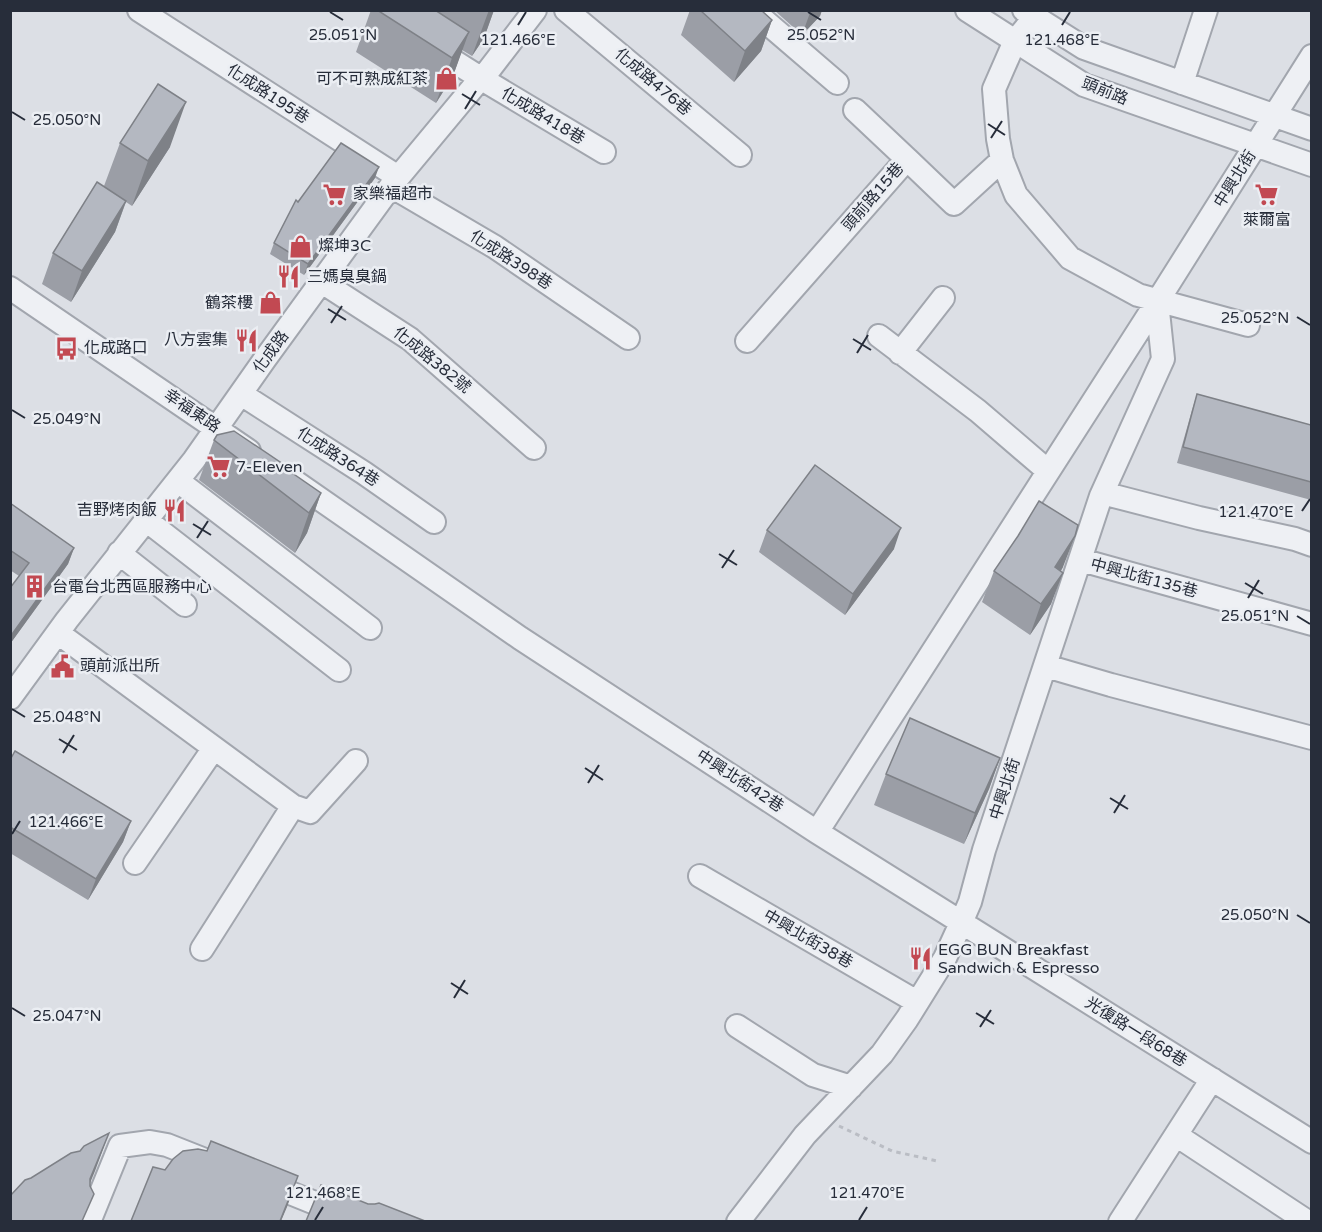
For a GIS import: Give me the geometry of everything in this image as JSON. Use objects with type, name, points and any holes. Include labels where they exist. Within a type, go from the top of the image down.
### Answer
[{"type":"street","name":"化成路195巷","points":[[139,10],[394,182]]},
{"type":"street","name":"化成路","points":[[10,698],[58,633],[178,481],[394,182],[482,79],[535,10]]},
{"type":"street","name":"化成路476巷","points":[[566,10],[740,155]]},
{"type":"street","points":[[752,10],[837,83]]},
{"type":"street","name":"頭前路","points":[[967,10],[1084,85],[1311,165]]},
{"type":"street","points":[[1182,83],[1206,10]]},
{"type":"street","points":[[1029,14],[994,89],[1002,160],[1016,195],[1070,258],[1138,295],[1248,325]]},
{"type":"street","name":"頭前路","points":[[1029,14],[1084,48],[1311,129]]},
{"type":"street","name":"化成路418巷","points":[[414,36],[604,152]]},
{"type":"street","name":"中興北街","points":[[817,832],[1157,302],[1311,56]]},
{"type":"street","points":[[855,110],[907,159]]},
{"type":"street","name":"頭前路15巷","points":[[747,341],[907,159],[954,204],[1002,160]]},
{"type":"street","name":"化成路398巷","points":[[394,182],[495,247],[628,338]]},
{"type":"street","name":"化成路382號","points":[[322,282],[410,339],[534,447]]},
{"type":"street","name":"幸福東路","points":[[10,288],[520,638]]},
{"type":"street","points":[[900,353],[943,298]]},
{"type":"street","name":"中興北街","points":[[738,1221],[804,1135],[882,1054],[945,958],[961,923],[970,902],[984,850],[1101,496],[1163,358],[1157,302]]},
{"type":"street","points":[[879,336],[978,411],[1048,471]]},
{"type":"street","name":"化成路364巷","points":[[241,394],[364,473],[434,522]]},
{"type":"street","points":[[178,481],[370,628]]},
{"type":"street","points":[[1101,496],[1110,495],[1295,539],[1311,545]]},
{"type":"street","points":[[146,520],[339,670]]},
{"type":"street","points":[[120,553],[185,605]]},
{"type":"street","name":"中興北街135巷","points":[[1081,560],[1311,624]]},
{"type":"street","points":[[58,633],[293,806],[310,812],[356,761]]},
{"type":"street","name":"中興北街42巷","points":[[520,638],[961,923]]},
{"type":"street","points":[[1046,666],[1311,738]]},
{"type":"street","points":[[135,863],[214,748]]},
{"type":"street","points":[[202,949],[293,806]]},
{"type":"street","name":"中興北街38巷","points":[[699,876],[917,1002]]},
{"type":"street","name":"光復路一段68巷","points":[[961,923],[1311,1142]]},
{"type":"street","points":[[737,1026],[813,1075],[851,1087]]},
{"type":"street","points":[[1120,1221],[1212,1079]]},
{"type":"street","points":[[1176,1134],[1308,1221]]},
{"type":"street","points":[[93,1156],[120,1146],[150,1142],[167,1145],[362,1221]]},
{"type":"street","points":[[89,1221],[120,1146]]},
{"type":"path","points":[[821,1118],[892,1151],[937,1161]]},
{"type":"building","points":[[377,10],[435,10],[469,32],[452,58]]},
{"type":"building","points":[[700,10],[761,10],[772,20],[745,51]]},
{"type":"building","points":[[158,84],[186,102],[148,161],[120,143]]},
{"type":"building","points":[[341,143],[379,167],[308,264],[274,243],[296,200],[298,202]]},
{"type":"building","points":[[97,182],[126,201],[82,271],[53,253]]},
{"type":"building","points":[[1197,394],[1311,425],[1311,482],[1183,447]]},
{"type":"building","points":[[234,431],[321,493],[309,513],[214,440],[217,435]]},
{"type":"building","points":[[815,465],[901,528],[853,594],[767,530]]},
{"type":"building","points":[[1039,501],[1078,525],[1075,536],[1055,567],[1063,573],[1041,604],[994,571]]},
{"type":"building","name":"台電台北西區服務中心","points":[[10,503],[74,548],[10,637],[10,588],[29,563],[10,550]]},
{"type":"building","points":[[910,718],[1000,758],[975,813],[886,774]]},
{"type":"building","points":[[15,751],[131,821],[96,879],[10,827],[10,760]]},
{"type":"building","points":[[109,1133],[90,1179],[90,1186],[94,1194],[82,1221],[10,1221],[10,1196],[25,1180]]},
{"type":"building","points":[[211,1141],[298,1176],[280,1221],[131,1221],[153,1167],[165,1170],[183,1151],[198,1149],[207,1151]]},
{"type":"building","points":[[321,1185],[368,1204],[379,1203],[425,1221],[306,1221]]},
{"type":"place","name":"可不可熟成紅茶","points":[[446,79]]},
{"type":"place","name":"家樂福超市","points":[[335,194]]},
{"type":"place","name":"萊爾富","points":[[1267,195]]},
{"type":"place","name":"燦坤3C","points":[[300,246]]},
{"type":"place","name":"三媽臭臭鍋","points":[[289,277]]},
{"type":"place","name":"鶴茶樓","points":[[271,303]]},
{"type":"place","name":"八方雲集","points":[[246,340]]},
{"type":"place","name":"化成路口","points":[[66,348]]},
{"type":"place","name":"7-Eleven","points":[[218,467]]},
{"type":"place","name":"吉野烤肉飯","points":[[175,510]]},
{"type":"place","name":"台電台北西區服務中心","points":[[34,587]]},
{"type":"place","name":"頭前派出所","points":[[62,666]]},
{"type":"place","name":"EGG BUN Breakfast Sandwich & Espresso","points":[[920,959]]}]
